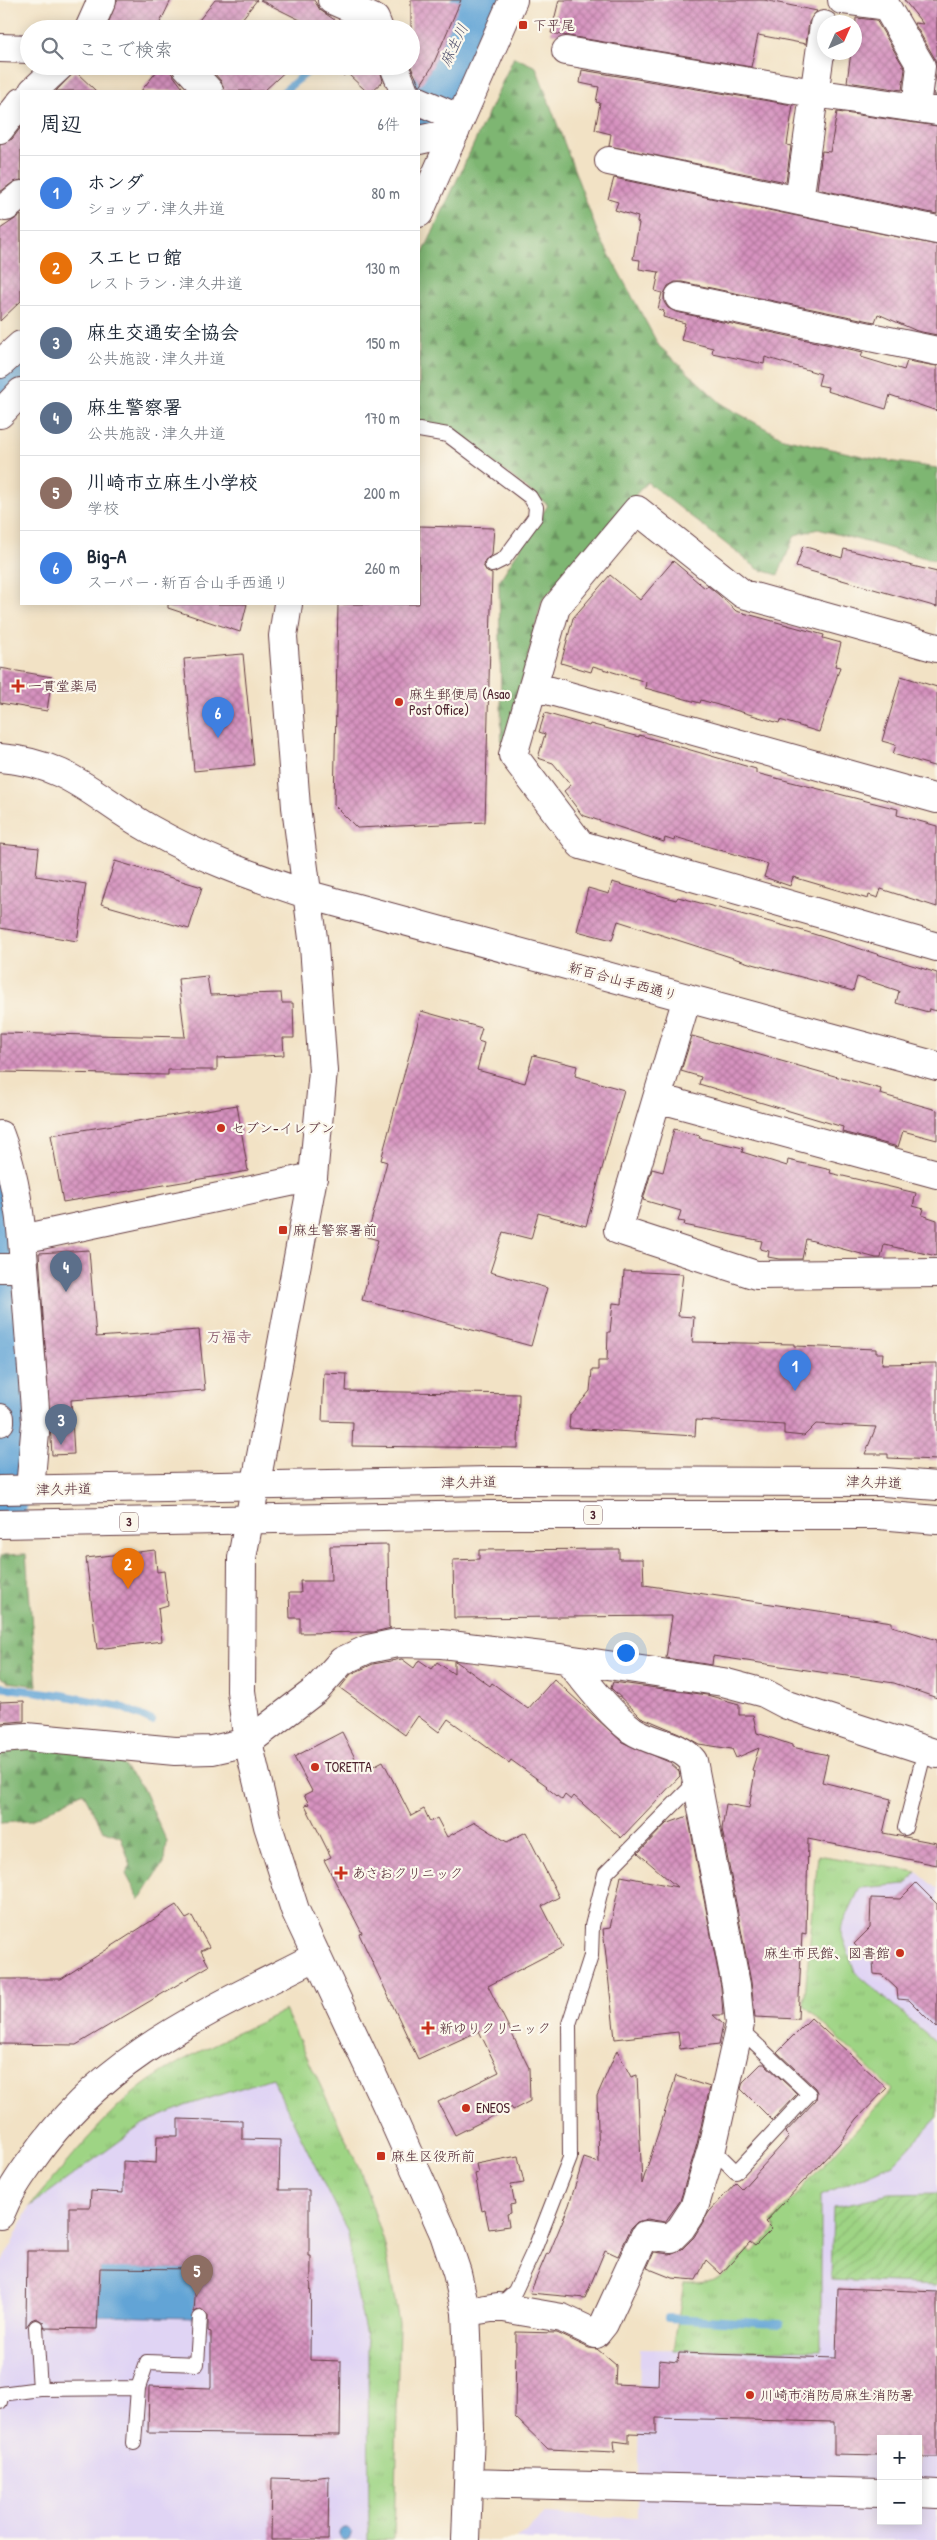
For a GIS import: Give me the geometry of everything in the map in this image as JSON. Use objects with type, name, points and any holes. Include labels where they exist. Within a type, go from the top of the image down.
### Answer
[{"type":"street","points":[[93,20],[102,0]]},
{"type":"street","points":[[332,0],[375,20]]},
{"type":"street","points":[[420,139],[443,115],[513,0]]},
{"type":"street","points":[[826,15],[828,0]]},
{"type":"street","points":[[566,51],[814,93],[927,109],[921,66],[884,3],[842,0]]},
{"type":"street","points":[[0,48],[20,49]]},
{"type":"street","points":[[799,201],[819,60]]},
{"type":"street","points":[[34,90],[50,75]]},
{"type":"street","points":[[194,75],[208,90]]},
{"type":"street","points":[[398,75],[404,90]]},
{"type":"street","points":[[0,130],[20,103]]},
{"type":"street","points":[[420,209],[443,115]]},
{"type":"street","points":[[609,161],[937,230]]},
{"type":"street","points":[[679,297],[937,351]]},
{"type":"street","points":[[0,364],[20,346]]},
{"type":"street","points":[[0,414],[20,393]]},
{"type":"street","points":[[937,648],[743,594],[637,510],[556,607],[513,755],[581,846],[937,947]]},
{"type":"street","points":[[288,605],[283,636],[296,807],[309,895],[323,1071],[312,1177],[242,1558],[241,1682],[248,1742],[268,1826],[295,1910],[315,1957],[387,2106],[444,2234],[457,2273],[466,2312],[470,2429],[466,2540]]},
{"type":"street","points":[[533,686],[937,799]]},
{"type":"street","name":"新百合山手西通り","points":[[0,758],[38,763],[103,797],[149,828],[222,865],[309,895],[937,1066]]},
{"type":"street","points":[[687,998],[618,1230],[756,1275],[937,1274]]},
{"type":"street","points":[[657,1098],[937,1174]]},
{"type":"street","points":[[0,1135],[9,1157],[19,1209],[22,1239],[13,1268],[36,1422],[16,1490]]},
{"type":"street","points":[[22,1239],[312,1177]]},
{"type":"street","name":"津久井道","points":[[16,1490],[254,1485],[794,1481],[884,1482],[937,1486]]},
{"type":"street","name":"3","points":[[5,1524],[490,1515],[879,1515],[937,1520]]},
{"type":"street","points":[[0,1739],[26,1737],[175,1751],[212,1750],[248,1742],[316,1690],[342,1661],[368,1649],[397,1643],[442,1644],[567,1659],[723,1682],[764,1693],[787,1705],[931,1752]]},
{"type":"street","points":[[466,2312],[498,2307],[562,2318],[596,2334],[604,2324],[645,2235],[670,2238],[681,2228],[694,2208],[712,2148],[739,2028],[736,1985],[693,1761],[687,1753],[633,1730],[600,1700],[567,1659]]},
{"type":"street","points":[[3,2196],[48,2135],[109,2075],[131,2058],[171,2031],[315,1957]]},
{"type":"street","points":[[469,2483],[877,2492]]},
{"type":"street","points":[[922,2494],[937,2494]]},
{"type":"lane","points":[[420,430],[448,435],[530,497],[536,507],[535,516],[526,532],[504,559],[492,565]]},
{"type":"lane","points":[[906,1828],[931,1752]]},
{"type":"lane","points":[[498,2307],[515,2291],[535,2248],[570,2158],[569,2024],[591,1956],[592,1926],[605,1874],[698,1780]]},
{"type":"lane","points":[[712,2148],[736,2172],[810,2094],[739,2028]]},
{"type":"lane","points":[[134,2443],[138,2388],[147,2362],[197,2364],[200,2318]]},
{"type":"lane","points":[[36,2328],[40,2389]]},
{"type":"lane","points":[[0,2402],[1,2394],[40,2389],[138,2388]]},
{"type":"shaded area","name":"麻生市民館、図書館","points":[[917,1872],[937,1889],[937,2043],[855,1972],[840,1930],[860,1888],[906,1884]]},
{"type":"shaded area","points":[[285,2010],[362,2174],[384,2241],[399,2323],[394,2540],[0,2540],[0,2269],[29,2207],[90,2137],[129,2096],[166,2070]]},
{"type":"shaded area","points":[[937,2118],[937,2540],[517,2540],[545,2514],[637,2518],[640,2349],[821,2350],[821,2195],[893,2164]]},
{"type":"green space","points":[[514,57],[536,67],[598,234],[659,346],[723,405],[783,438],[875,459],[937,468],[937,561],[818,529],[795,535],[778,575],[758,569],[647,482],[542,601],[502,760],[499,581],[548,505],[449,428],[420,423],[420,260]]},
{"type":"green space","points":[[26,1554],[37,1686],[9,1682],[0,1677],[0,1559],[3,1555]]},
{"type":"green space","points":[[0,1746],[111,1751],[142,1787],[167,1842],[165,1860],[140,1900],[126,1874],[131,1866],[121,1837],[103,1830],[83,1792],[30,1821],[0,1823]]},
{"type":"green space","points":[[818,1855],[917,1872],[906,1884],[860,1888],[840,1930],[855,1972],[937,2043],[937,2118],[893,2164],[821,2195],[821,2350],[673,2350],[684,2283],[714,2280],[727,2271],[749,2249],[752,2253],[776,2228],[771,2222],[892,2090],[804,2005]]},
{"type":"green space","points":[[285,2010],[360,2170],[384,2241],[399,2323],[394,2540],[369,2540],[368,2346],[353,2273],[348,2233],[272,2078],[185,2106],[143,2124],[29,2207],[102,2123],[145,2084],[183,2060]]},
{"type":"green space","points":[[937,2193],[937,2285],[831,2280],[833,2207],[890,2194]]},
{"type":"water","points":[[100,2267],[197,2269],[194,2318],[98,2316]]},
{"type":"water","points":[[347,2528],[350,2529],[350,2539],[343,2540],[340,2539],[339,2532],[340,2529]]},
{"type":"building","points":[[117,0],[171,0],[161,20],[109,20]]},
{"type":"building","points":[[215,0],[257,0],[241,20],[199,20]]},
{"type":"building","points":[[260,0],[314,0],[320,10],[335,20],[300,20]]},
{"type":"building","points":[[411,0],[461,0],[432,67],[420,86],[415,75],[420,75],[420,20],[411,20]]},
{"type":"building","points":[[559,0],[764,0],[817,11],[809,22],[806,44],[758,35],[751,67],[551,33]]},
{"type":"building","points":[[904,0],[937,0],[937,68],[935,59],[914,23],[923,24]]},
{"type":"building","points":[[862,19],[876,20],[905,69],[902,90],[847,82],[850,60],[862,60]]},
{"type":"building","points":[[937,68],[937,95],[933,95]]},
{"type":"building","points":[[582,70],[793,105],[787,145],[791,146],[786,182],[609,146],[611,134],[595,130],[600,103],[596,102],[599,87],[580,83]]},
{"type":"building","points":[[71,75],[79,75],[95,90],[57,90]]},
{"type":"building","points":[[154,75],[173,75],[184,90],[142,90]]},
{"type":"building","points":[[216,75],[281,75],[265,90],[224,90],[221,81]]},
{"type":"building","points":[[349,75],[381,75],[383,81],[373,90],[365,90]]},
{"type":"building","points":[[837,112],[937,126],[937,214],[817,189],[822,151],[830,152]]},
{"type":"building","points":[[20,128],[20,180],[12,183],[0,192],[0,144],[12,139]]},
{"type":"building","points":[[614,178],[937,245],[937,335],[917,331],[878,314],[875,322],[682,282],[675,282],[668,286],[664,294],[664,302],[668,308],[676,312],[863,352],[861,357],[904,370],[907,361],[937,366],[937,411],[890,395],[886,409],[827,391],[828,387],[818,385],[821,374],[765,357],[764,364],[712,353],[713,348],[681,340],[685,323],[663,317],[664,311],[658,309],[662,293],[655,291],[659,272],[639,269],[640,260],[633,259],[639,223],[637,222],[638,217],[615,210],[618,202],[608,199]]},
{"type":"building","points":[[20,216],[20,302],[0,321],[0,229]]},
{"type":"building","points":[[420,526],[494,528],[492,555],[485,560],[483,565],[487,572],[492,574],[485,822],[357,828],[334,805],[338,605],[420,605]]},
{"type":"building","points":[[803,546],[842,558],[844,549],[937,572],[937,607],[796,567]]},
{"type":"building","points":[[673,561],[705,588],[708,586],[736,611],[824,635],[823,638],[841,643],[835,666],[840,667],[819,732],[780,720],[779,723],[701,700],[700,703],[645,688],[646,682],[593,666],[591,672],[561,663],[573,618],[610,575],[640,600]]},
{"type":"building","points":[[168,605],[247,605],[240,632],[168,608]]},
{"type":"building","points":[[243,654],[254,765],[194,771],[184,659]]},
{"type":"building","points":[[0,668],[52,677],[47,711],[0,703]]},
{"type":"building","points":[[901,676],[937,687],[937,767],[893,754],[896,745],[882,741]]},
{"type":"building","points":[[545,713],[589,726],[590,724],[639,737],[639,735],[756,769],[756,773],[898,809],[897,815],[937,826],[937,907],[881,889],[878,898],[869,895],[868,899],[793,877],[790,886],[764,877],[768,864],[675,837],[674,841],[665,838],[664,842],[582,815],[564,791],[571,785],[553,763],[538,758],[545,734],[539,732]]},
{"type":"building","points":[[0,844],[39,848],[36,876],[86,884],[77,941],[0,928]]},
{"type":"building","points":[[115,861],[202,887],[189,929],[101,904]]},
{"type":"building","points":[[612,882],[676,900],[678,897],[807,932],[937,973],[937,1011],[929,1009],[928,1012],[896,1003],[899,991],[857,977],[853,991],[749,963],[618,921],[612,940],[577,931],[588,888],[609,894]]},
{"type":"building","points":[[207,976],[210,995],[281,993],[282,1003],[293,1003],[294,1038],[283,1038],[284,1055],[217,1058],[217,1070],[168,1070],[168,1075],[0,1072],[0,1033],[185,1037],[178,979]]},
{"type":"building","points":[[421,1011],[482,1028],[478,1041],[484,1043],[477,1070],[525,1083],[533,1055],[577,1066],[575,1076],[624,1090],[586,1226],[538,1213],[531,1239],[503,1232],[490,1272],[547,1288],[531,1346],[362,1300],[378,1240],[367,1237],[387,1162],[381,1160]]},
{"type":"building","points":[[692,1036],[881,1089],[880,1094],[937,1110],[937,1140],[903,1131],[898,1147],[842,1132],[843,1127],[699,1084],[701,1077],[681,1071]]},
{"type":"building","points":[[237,1105],[248,1171],[63,1202],[51,1135]]},
{"type":"building","points":[[674,1129],[700,1136],[699,1138],[743,1148],[742,1152],[787,1166],[788,1160],[831,1170],[830,1173],[916,1193],[913,1206],[924,1209],[922,1215],[937,1220],[937,1256],[884,1245],[881,1258],[876,1258],[806,1239],[802,1259],[779,1259],[768,1257],[769,1251],[760,1249],[762,1241],[684,1225],[685,1222],[678,1221],[681,1211],[643,1200],[652,1169],[663,1172]]},
{"type":"building","points":[[89,1250],[96,1337],[199,1330],[205,1390],[71,1400],[74,1454],[52,1455],[39,1253]]},
{"type":"building","points":[[624,1271],[683,1274],[678,1316],[694,1317],[692,1342],[794,1344],[794,1346],[876,1349],[876,1353],[883,1353],[882,1364],[937,1363],[937,1460],[888,1458],[888,1454],[865,1454],[876,1427],[816,1424],[804,1436],[784,1434],[784,1425],[696,1420],[695,1436],[569,1428],[570,1415],[590,1391],[592,1370],[598,1370],[598,1361],[607,1361],[608,1332],[610,1332],[613,1303],[622,1304]]},
{"type":"building","points":[[324,1373],[347,1374],[346,1391],[519,1394],[518,1448],[352,1446],[353,1422],[322,1421]]},
{"type":"building","points":[[388,1545],[389,1627],[391,1628],[374,1632],[300,1633],[300,1618],[290,1618],[289,1593],[301,1593],[300,1581],[331,1581],[330,1546]]},
{"type":"building","points":[[619,1549],[619,1559],[643,1559],[644,1585],[892,1622],[892,1626],[937,1640],[937,1698],[894,1683],[713,1656],[712,1665],[666,1658],[672,1616],[454,1618],[453,1560],[479,1559],[479,1550]]},
{"type":"building","points":[[155,1550],[157,1572],[164,1571],[168,1605],[158,1608],[162,1641],[97,1649],[86,1558]]},
{"type":"building","points":[[402,1659],[414,1668],[419,1660],[432,1669],[437,1662],[454,1674],[454,1661],[457,1662],[490,1686],[492,1683],[528,1709],[554,1679],[622,1742],[669,1762],[679,1771],[680,1776],[621,1838],[574,1796],[571,1800],[565,1795],[562,1800],[547,1786],[511,1760],[509,1763],[448,1719],[439,1732],[418,1716],[405,1735],[340,1688],[351,1674],[373,1664]]},
{"type":"building","points":[[613,1682],[707,1695],[739,1704],[739,1715],[753,1715],[757,1733],[792,1745],[792,1747],[828,1755],[822,1782],[891,1799],[883,1833],[937,1843],[937,1865],[808,1839],[806,1934],[802,1933],[798,2019],[755,2017],[751,1982],[722,1829],[726,1804],[749,1808],[755,1771],[752,1770],[759,1748],[736,1758],[732,1749],[699,1744],[679,1733],[641,1717],[611,1688]]},
{"type":"building","points":[[24,1701],[24,1721],[0,1723],[0,1702]]},
{"type":"building","points":[[342,1732],[362,1772],[383,1761],[411,1816],[424,1809],[430,1822],[437,1818],[447,1837],[475,1822],[507,1842],[526,1832],[559,1897],[542,1906],[563,1947],[488,1986],[529,2068],[530,2101],[513,2110],[511,2107],[455,2135],[438,2102],[499,2072],[479,2031],[418,2059],[359,1934],[362,1933],[324,1860],[331,1857],[305,1805],[309,1804],[304,1795],[312,1791],[294,1757]]},
{"type":"building","points":[[688,1816],[721,1987],[723,2015],[713,2015],[723,2024],[719,2044],[680,2049],[678,2032],[615,2039],[603,1929],[610,1928],[621,1876],[677,1887],[638,1853],[666,1824]]},
{"type":"building","name":"麻生市民館、図書館","points":[[916,1883],[937,1904],[937,2028],[909,2000],[898,1999],[897,1989],[882,1975],[874,1974],[873,1963],[854,1944],[870,1928],[871,1898],[900,1899]]},
{"type":"building","points":[[176,1905],[186,1919],[192,1916],[209,1947],[201,1951],[209,1966],[76,2045],[0,2044],[0,1979],[61,1979]]},
{"type":"building","points":[[811,2018],[887,2088],[857,2119],[839,2144],[765,2222],[772,2229],[755,2246],[750,2242],[721,2274],[706,2260],[696,2280],[672,2278],[647,2268],[654,2252],[670,2254],[682,2249],[694,2237],[709,2212],[736,2183],[742,2189],[789,2137],[785,2133],[816,2100],[817,2092],[815,2088],[777,2052]]},
{"type":"building","points":[[617,2050],[631,2077],[637,2075],[642,2184],[676,2076],[710,2087],[697,2144],[680,2201],[665,2222],[647,2219],[637,2222],[631,2228],[618,2256],[605,2250],[585,2298],[530,2293],[547,2253],[549,2254],[569,2205],[584,2158],[599,2163],[597,2096]]},
{"type":"building","points":[[761,2064],[765,2064],[797,2094],[772,2120],[741,2089],[743,2082]]},
{"type":"building","points":[[178,2119],[242,2121],[242,2139],[280,2140],[279,2190],[309,2190],[309,2256],[311,2256],[310,2360],[341,2361],[340,2435],[148,2433],[149,2386],[211,2388],[211,2332],[208,2331],[208,2315],[201,2309],[194,2312],[197,2269],[100,2268],[97,2329],[45,2328],[43,2322],[36,2318],[31,2320],[26,2327],[27,2251],[69,2251],[69,2207],[90,2207],[91,2191],[123,2193],[123,2161],[156,2163],[157,2136],[178,2136]]},
{"type":"building","points":[[518,2156],[524,2183],[511,2185],[515,2204],[510,2205],[511,2213],[507,2214],[509,2226],[489,2229],[485,2210],[482,2211],[475,2174],[478,2173],[476,2164]]},
{"type":"building","points":[[838,2288],[937,2292],[937,2457],[922,2457],[922,2435],[877,2435],[877,2455],[834,2454],[834,2422],[656,2418],[656,2434],[629,2433],[629,2443],[614,2441],[615,2452],[548,2449],[515,2417],[516,2332],[557,2333],[589,2348],[597,2349],[616,2365],[615,2384],[658,2386],[659,2360],[678,2362],[679,2353],[836,2358]]},
{"type":"building","points":[[329,2476],[328,2540],[271,2540],[272,2478],[302,2479]]},
{"type":"waterway","name":"麻生川","points":[[420,115],[430,99],[477,0]]},
{"type":"waterway","points":[[285,90],[304,75]]},
{"type":"waterway","name":"麻生川","points":[[0,387],[20,371]]},
{"type":"waterway","name":"麻生川","points":[[0,1198],[13,1450],[4,1501],[0,1510]]},
{"type":"waterway","points":[[0,1687],[62,1695],[121,1707],[152,1721]]},
{"type":"waterway","points":[[668,2318],[780,2324]]},
{"type":"place","name":"下平尾","points":[[523,25]]},
{"type":"place","name":"一貫堂薬局","points":[[18,686]]},
{"type":"place","name":"麻生郵便局 (Asao Post Office)","points":[[399,702]]},
{"type":"place","name":"Big-A","points":[[218,738]]},
{"type":"place","name":"セブン-イレブン","points":[[221,1128]]},
{"type":"place","name":"麻生警察署前","points":[[283,1230]]},
{"type":"place","name":"麻生警察署","points":[[66,1292]]},
{"type":"place","name":"ホンダ","points":[[795,1391]]},
{"type":"place","name":"麻生交通安全協会","points":[[61,1445]]},
{"type":"place","name":"スエヒロ館","points":[[128,1589]]},
{"type":"place","name":"TORETTA","points":[[315,1767]]},
{"type":"place","name":"あさおクリニック","points":[[341,1873]]},
{"type":"place","name":"麻生市民館、図書館","points":[[900,1953]]},
{"type":"place","name":"新ゆりクリニック","points":[[428,2028]]},
{"type":"place","name":"ENEOS","points":[[466,2108]]},
{"type":"place","name":"麻生区役所前","points":[[381,2156]]},
{"type":"place","name":"川崎市立麻生小学校","points":[[197,2296]]},
{"type":"place","name":"川崎市消防局麻生消防署","points":[[750,2395]]},
{"type":"district","name":"万福寺","points":[[229,1337]]}]
